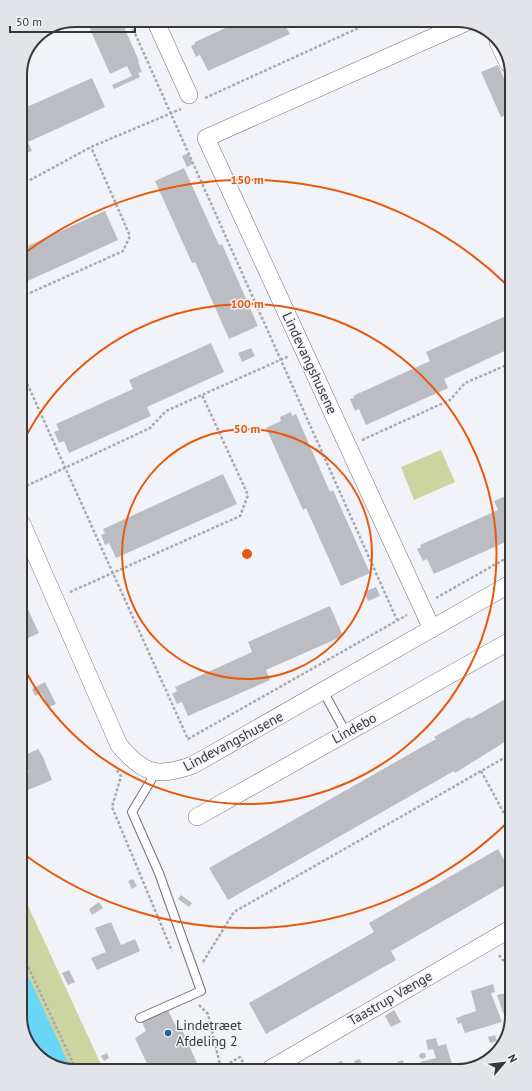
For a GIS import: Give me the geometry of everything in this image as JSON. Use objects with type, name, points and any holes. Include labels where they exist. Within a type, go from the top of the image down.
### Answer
[{"type":"street","points":[[158,27],[189,95]]},
{"type":"street","name":"Lindevangshusene","points":[[432,629],[206,138],[456,27]]},
{"type":"street","name":"Lindevangshusene","points":[[27,536],[119,745],[130,759],[142,768],[156,772],[174,772],[193,765],[505,587]]},
{"type":"street","name":"Lindebo","points":[[197,817],[505,644]]},
{"type":"street","name":"Taastrup Vænge","points":[[279,1064],[505,932]]},
{"type":"lane","points":[[322,691],[346,733]]},
{"type":"lane","points":[[140,1018],[201,991],[159,873],[132,812],[156,772]]},
{"type":"path","points":[[132,27],[397,620]]},
{"type":"path","points":[[27,294],[123,251],[130,236],[91,147]]},
{"type":"path","points":[[27,486],[150,428],[166,411],[304,350]]},
{"type":"path","points":[[348,446],[450,400],[465,383],[505,366]]},
{"type":"path","points":[[27,383],[188,739],[505,559]]},
{"type":"path","points":[[54,598],[240,516],[248,495],[202,395]]},
{"type":"path","points":[[195,974],[234,912],[505,757]]},
{"type":"path","points":[[481,771],[505,815]]},
{"type":"path","points":[[490,940],[505,964]]},
{"type":"path","points":[[27,964],[74,1064]]},
{"type":"path","points":[[228,1064],[240,1057],[244,1064]]},
{"type":"green space","points":[[441,450],[455,482],[414,500],[401,467]]},
{"type":"green space","points":[[27,904],[101,1064],[72,1064],[59,1061],[43,1052],[33,1040],[28,1026],[27,1016]]},
{"type":"water","points":[[27,974],[69,1064],[48,1056],[33,1040],[28,1026],[27,1016]]},
{"type":"building","points":[[89,27],[124,27],[139,61],[138,62],[142,72],[138,73],[140,77],[114,89],[112,85],[132,76],[127,66],[110,74]]},
{"type":"building","points":[[228,27],[286,27],[290,34],[208,71],[200,55],[196,57],[191,46],[195,44],[195,42]]},
{"type":"building","points":[[498,65],[505,80],[505,115],[501,117],[481,72]]},
{"type":"building","points":[[92,78],[105,107],[28,142],[32,151],[27,153],[27,107]]},
{"type":"building","points":[[188,153],[193,164],[187,167],[182,156]]},
{"type":"building","points":[[184,168],[219,245],[222,244],[258,326],[229,339],[195,262],[192,263],[155,181]]},
{"type":"building","points":[[105,211],[118,240],[27,281],[27,246]]},
{"type":"building","points":[[505,316],[505,351],[444,379],[448,388],[366,425],[359,409],[355,411],[350,399],[354,398],[353,396],[430,361],[426,352]]},
{"type":"building","points":[[211,343],[224,372],[147,407],[151,416],[69,453],[64,441],[59,443],[54,432],[59,430],[56,424],[133,389],[129,380]]},
{"type":"building","points":[[251,348],[255,356],[242,362],[238,353]]},
{"type":"building","points":[[291,412],[292,416],[296,414],[330,492],[333,490],[370,573],[341,586],[306,508],[303,510],[266,428],[281,421],[280,417]]},
{"type":"building","points":[[223,474],[237,504],[116,558],[109,543],[105,545],[101,535],[105,533],[103,529]]},
{"type":"building","points":[[505,496],[505,542],[434,574],[427,559],[423,561],[417,549],[421,547],[420,545],[498,510],[494,501]]},
{"type":"building","points":[[376,587],[380,596],[368,601],[364,592]]},
{"type":"building","points":[[330,606],[343,636],[266,670],[270,680],[188,716],[182,702],[177,704],[172,694],[177,691],[175,687],[252,652],[248,642]]},
{"type":"building","points":[[27,608],[39,633],[27,639]]},
{"type":"building","points":[[45,682],[56,704],[49,707],[41,693],[35,696],[32,689]]},
{"type":"building","points":[[505,699],[505,742],[455,773],[454,771],[228,900],[209,868],[436,739],[434,737],[469,717],[470,719]]},
{"type":"building","points":[[38,749],[43,757],[52,780],[27,790],[27,773],[29,772],[27,767],[27,754]]},
{"type":"building","points":[[498,849],[505,861],[505,885],[391,951],[396,960],[266,1034],[249,1003],[374,932],[369,923]]},
{"type":"building","points":[[133,879],[137,886],[132,889],[128,881]]},
{"type":"building","points":[[181,895],[192,903],[189,907],[178,899]]},
{"type":"building","points":[[99,902],[103,908],[92,915],[89,909]]},
{"type":"building","points":[[111,922],[121,945],[135,939],[140,951],[97,970],[91,958],[106,952],[95,928]]},
{"type":"building","points":[[69,970],[75,982],[68,985],[62,973]]},
{"type":"building","points":[[493,984],[495,992],[491,993],[502,1022],[465,1033],[461,1023],[458,1024],[456,1018],[476,1011],[471,991]]},
{"type":"building","points":[[505,993],[505,1012],[503,1013],[497,995]]},
{"type":"building","points":[[168,1010],[175,1025],[179,1023],[197,1064],[147,1064],[135,1038],[146,1031],[142,1022]]},
{"type":"building","points":[[394,1010],[401,1022],[391,1027],[385,1016]]},
{"type":"building","points":[[495,1035],[497,1041],[490,1043],[488,1037]]},
{"type":"building","points":[[436,1038],[438,1046],[446,1044],[452,1064],[421,1064],[420,1062],[436,1058],[433,1049],[428,1050],[426,1040]]},
{"type":"building","points":[[107,1053],[109,1058],[104,1061],[101,1056]]},
{"type":"building","points":[[421,1053],[425,1053],[426,1057],[423,1059],[420,1058],[419,1055]]},
{"type":"building","points":[[360,1059],[362,1064],[355,1064],[354,1061]]},
{"type":"building","points":[[403,1060],[404,1064],[398,1064],[397,1062]]},
{"type":"building","points":[[342,1061],[343,1064],[333,1064]]},
{"type":"place","name":"Lindetræet Afdeling 2","points":[[168,1033]]}]
